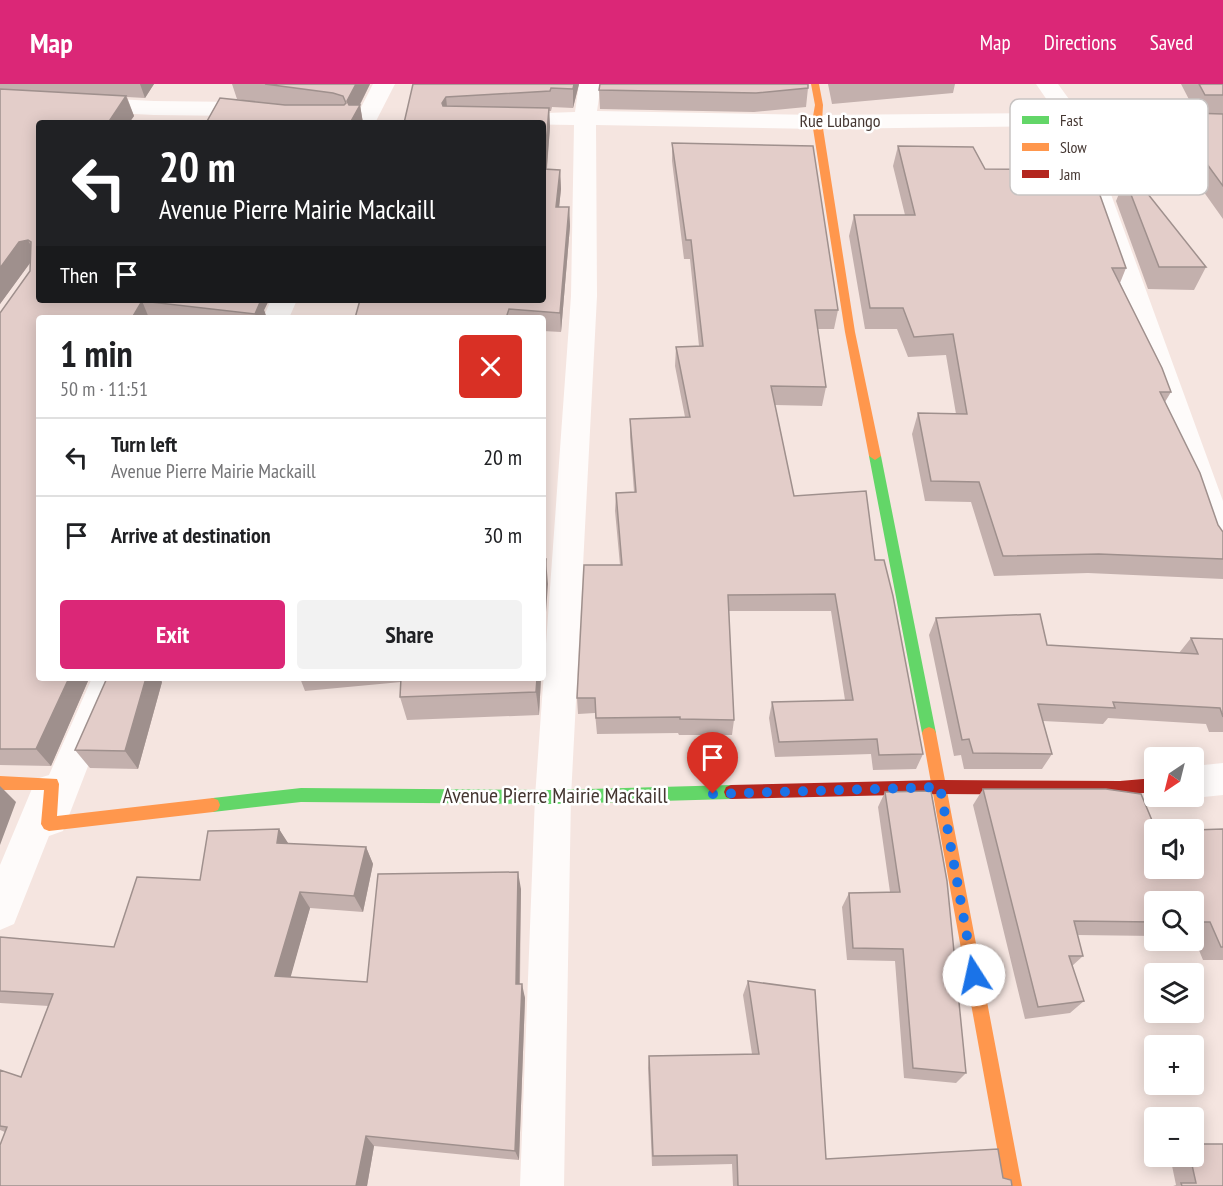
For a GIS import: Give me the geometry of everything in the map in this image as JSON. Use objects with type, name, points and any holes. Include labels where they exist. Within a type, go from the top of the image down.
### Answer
[{"type":"street","points":[[148,116],[171,84]]},
{"type":"street","points":[[366,120],[384,84]]},
{"type":"street","points":[[542,1186],[553,797],[584,296],[585,118],[590,84]]},
{"type":"street","points":[[815,84],[819,105],[818,122],[850,333],[940,787],[1013,1186]]},
{"type":"street","points":[[1047,84],[1057,99]]},
{"type":"street","points":[[0,100],[148,116],[239,109],[316,120]]},
{"type":"street","name":"Rue Lubango","points":[[534,120],[585,118],[818,122],[1010,120]]},
{"type":"street","name":"Rue Lubango","points":[[1208,124],[1223,124]]},
{"type":"street","points":[[1098,195],[1223,544]]},
{"type":"street","points":[[49,824],[85,729],[108,681]]},
{"type":"street","points":[[1204,781],[1223,779]]},
{"type":"street","points":[[0,783],[52,784]]},
{"type":"street","points":[[49,824],[52,784]]},
{"type":"street","points":[[0,911],[52,784]]},
{"type":"street","name":"Avenue Pierre Mairie Mackaill","points":[[49,824],[301,795],[553,797],[940,787],[1120,788],[1144,786]]},
{"type":"building","points":[[265,84],[356,84],[347,101],[349,105],[360,105],[352,120],[208,120],[220,98],[285,105],[344,105],[346,103],[343,96]]},
{"type":"building","points":[[413,84],[574,84],[573,89],[551,88],[550,91],[446,97],[442,103],[443,106],[549,108],[546,145],[546,120],[405,120]]},
{"type":"building","points":[[600,84],[808,84],[808,88],[756,93],[599,90]]},
{"type":"building","points":[[1199,84],[1223,84],[1223,95],[1205,95]]},
{"type":"building","points":[[0,89],[126,96],[110,120],[36,120],[36,303],[141,303],[134,315],[36,315],[36,681],[68,681],[36,749],[0,749],[0,313],[30,271],[31,242],[28,240],[19,242],[0,268]]},
{"type":"building","points":[[1208,114],[1223,114],[1223,186],[1208,165]]},
{"type":"building","points":[[672,143],[813,146],[838,310],[815,310],[826,387],[771,386],[794,496],[866,491],[875,560],[884,560],[893,596],[923,754],[879,755],[877,739],[779,742],[772,702],[853,700],[835,594],[728,595],[734,720],[680,719],[680,717],[596,718],[595,698],[577,698],[584,565],[622,565],[616,493],[636,492],[630,419],[690,417],[676,347],[703,346],[691,240],[686,240]]},
{"type":"building","points":[[898,146],[973,147],[985,169],[1010,169],[1010,195],[1100,195],[1126,268],[1112,268],[1162,368],[1171,392],[1160,392],[1200,473],[1218,525],[1223,532],[1223,559],[1099,554],[1003,556],[979,482],[931,481],[918,413],[967,414],[953,334],[914,337],[903,308],[870,308],[854,215],[915,215]]},
{"type":"building","points":[[546,169],[560,170],[556,207],[569,207],[560,313],[509,309],[507,315],[356,315],[359,303],[546,303]]},
{"type":"building","points":[[1131,195],[1149,195],[1206,267],[1159,267]]},
{"type":"building","points":[[159,303],[260,303],[255,314]]},
{"type":"building","points":[[1040,614],[1047,645],[1198,654],[1191,638],[1223,639],[1223,717],[1220,708],[1113,702],[1115,708],[1038,704],[1052,754],[973,753],[969,739],[962,740],[936,618]]},
{"type":"building","points":[[106,681],[145,681],[125,751],[75,750]]},
{"type":"building","points":[[401,681],[537,681],[536,692],[400,697]]},
{"type":"building","points":[[983,789],[1106,789],[1141,794],[1144,807],[1146,807],[1151,819],[1144,819],[1144,879],[1204,879],[1204,830],[1223,829],[1223,947],[1210,922],[1204,922],[1204,891],[1144,891],[1144,922],[1074,921],[1083,956],[1069,956],[1084,1001],[1038,1007]]},
{"type":"building","points":[[931,791],[947,881],[966,1073],[913,1068],[903,949],[853,948],[849,893],[900,892],[885,792]]},
{"type":"building","points":[[279,829],[277,843],[366,847],[354,896],[300,892],[275,976],[367,982],[378,874],[518,872],[516,984],[522,984],[515,1151],[366,1136],[356,1186],[0,1186],[0,1145],[7,1127],[0,1126],[0,1070],[21,1077],[53,994],[0,991],[0,937],[114,947],[137,877],[200,880],[208,831]]},
{"type":"building","points":[[748,981],[815,990],[826,1159],[998,1149],[1003,1178],[1011,1180],[1012,1186],[738,1186],[737,1155],[653,1156],[649,1056],[759,1054]]},
{"type":"building","points":[[1204,1144],[1223,1144],[1223,1186],[1182,1186],[1181,1183],[1196,1183],[1192,1167],[1204,1167]]},
{"type":"traffic: fast","points":[[875,456],[929,733]]},
{"type":"traffic: fast","points":[[213,805],[301,795],[553,797],[731,792]]},
{"type":"traffic: slow","points":[[815,84],[819,105],[817,122],[850,332],[875,456]]},
{"type":"traffic: slow","points":[[929,733],[1013,1186]]},
{"type":"traffic: slow","points":[[0,783],[52,784],[49,824],[213,805]]},
{"type":"traffic: jam","points":[[731,792],[940,787],[1120,788],[1144,786]]},
{"type":"route","points":[[713,794],[940,787],[974,975]]}]
